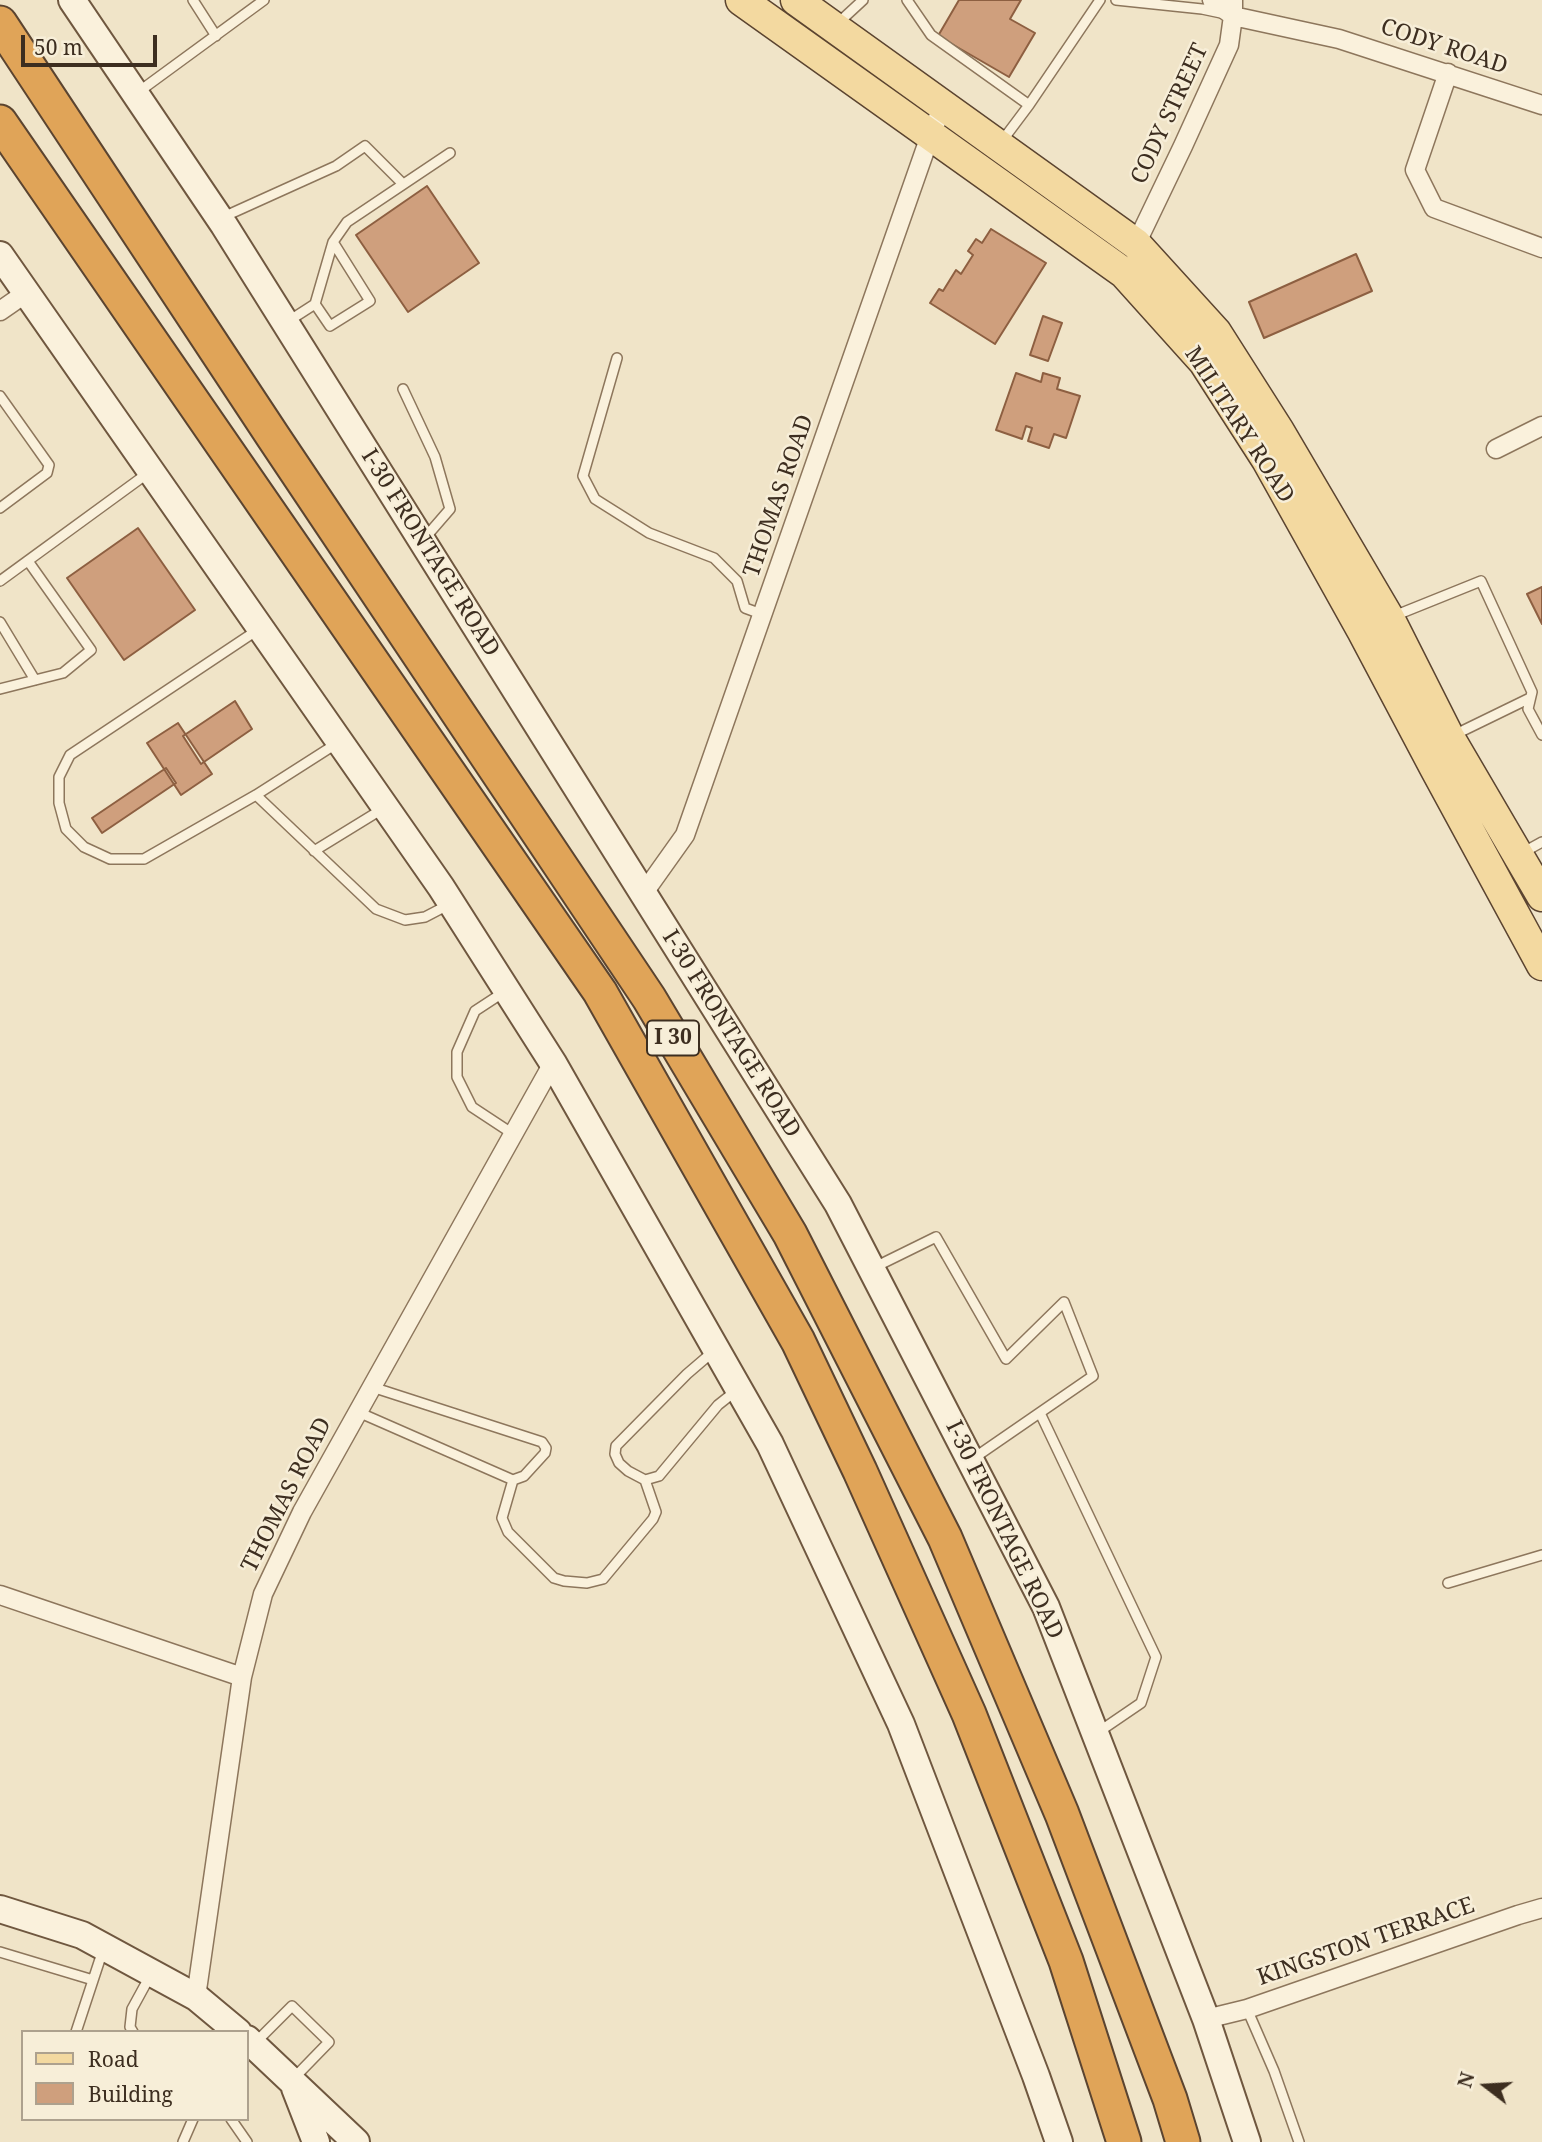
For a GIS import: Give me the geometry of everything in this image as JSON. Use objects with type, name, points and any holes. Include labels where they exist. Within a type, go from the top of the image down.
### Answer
[{"type":"highway","name":"I 30","points":[[0,23],[649,998],[790,1234],[945,1538],[1062,1814],[1170,2099],[1183,2142]]},
{"type":"highway","name":"I 30","points":[[0,122],[600,992],[798,1341],[970,1714],[1066,1961],[1124,2142]]},
{"type":"main road","name":"I-30 FRONTAGE ROAD","points":[[72,0],[220,219],[838,1205],[1046,1607],[1206,2019],[1247,2142]]},
{"type":"main road","name":"MILITARY ROAD","points":[[741,0],[1124,273],[1204,362],[1267,460],[1363,632],[1438,745],[1535,868]]},
{"type":"main road","name":"MILITARY ROAD","points":[[796,0],[1136,244],[1216,332],[1279,431],[1390,618],[1438,745],[1542,965]]},
{"type":"main road","points":[[0,255],[452,903],[553,1063],[770,1444],[901,1724],[1059,2142]]},
{"type":"main road","points":[[0,1909],[82,1935],[196,1997],[234,2030]]},
{"type":"main road","points":[[248,2043],[292,2080],[356,2142]]},
{"type":"main road","points":[[292,2080],[316,2142]]},
{"type":"street","name":"CODY ROAD","points":[[1212,0],[1542,105]]},
{"type":"street","name":"CODY STREET","points":[[1136,244],[1229,45],[1233,8]]},
{"type":"street","points":[[1448,73],[1415,170],[1434,208],[1542,248]]},
{"type":"street","name":"THOMAS ROAD","points":[[643,894],[685,835],[930,136],[944,104]]},
{"type":"street","points":[[0,311],[26,293]]},
{"type":"street","points":[[1496,449],[1542,426]]},
{"type":"street","name":"THOMAS ROAD","points":[[196,1997],[242,1677],[263,1594],[302,1512],[553,1063]]},
{"type":"street","points":[[0,1595],[242,1677]]},
{"type":"street","name":"KINGSTON TERRACE","points":[[1206,2019],[1247,2009],[1542,1908]]},
{"type":"lane","points":[[194,0],[216,36]]},
{"type":"lane","points":[[136,94],[264,0]]},
{"type":"lane","points":[[834,27],[863,0]]},
{"type":"lane","points":[[907,0],[932,35],[1029,105]]},
{"type":"lane","points":[[999,145],[1100,0]]},
{"type":"lane","points":[[1116,0],[1202,9],[1233,8]]},
{"type":"lane","points":[[220,219],[336,166],[365,146],[403,184]]},
{"type":"lane","points":[[286,323],[315,304],[333,242],[347,222],[450,152]]},
{"type":"lane","points":[[315,304],[330,326],[370,301],[333,242]]},
{"type":"lane","points":[[617,358],[583,476],[595,499],[649,533],[714,558],[737,581],[745,608],[764,615]]},
{"type":"lane","points":[[402,389],[435,457],[450,509],[423,540]]},
{"type":"lane","points":[[0,396],[49,465],[47,473],[0,508]]},
{"type":"lane","points":[[0,581],[150,471]]},
{"type":"lane","points":[[0,689],[64,673],[91,650],[28,561]]},
{"type":"lane","points":[[1390,618],[1481,581],[1532,691],[1528,709],[1542,735]]},
{"type":"lane","points":[[0,622],[35,680]]},
{"type":"lane","points":[[260,628],[70,755],[59,777],[60,803],[66,829],[84,847],[110,859],[144,859],[256,795],[340,741]]},
{"type":"lane","points":[[1438,745],[1530,698]]},
{"type":"lane","points":[[256,795],[376,909],[405,920],[425,917],[452,903]]},
{"type":"lane","points":[[314,851],[386,807]]},
{"type":"lane","points":[[506,991],[475,1011],[457,1052],[457,1077],[472,1107],[513,1134]]},
{"type":"lane","points":[[872,1269],[936,1237],[1006,1359],[1064,1302],[1093,1376],[970,1461]]},
{"type":"lane","points":[[513,1480],[502,1518],[508,1532],[554,1578],[587,1583],[603,1579],[656,1512],[645,1480],[619,1463],[615,1454],[616,1446],[716,1348]]},
{"type":"lane","points":[[358,1412],[513,1480],[524,1476],[545,1453],[546,1448],[542,1442],[372,1387]]},
{"type":"lane","points":[[645,1480],[659,1476],[718,1405],[739,1389]]},
{"type":"lane","points":[[1040,1413],[1156,1657],[1142,1703],[1096,1734]]},
{"type":"lane","points":[[1448,1583],[1542,1555]]},
{"type":"lane","points":[[77,2030],[104,1947]]},
{"type":"lane","points":[[0,1952],[93,1980]]},
{"type":"lane","points":[[132,2030],[132,2009],[152,1973]]},
{"type":"lane","points":[[248,2039],[292,2006],[329,2042],[292,2080]]},
{"type":"lane","points":[[1247,2009],[1274,2071],[1299,2142]]},
{"type":"lane","points":[[183,2142],[191,2121]]},
{"type":"lane","points":[[232,2121],[247,2142]]},
{"type":"lane","points":[[188,2130],[194,2142]]},
{"type":"building","points":[[959,0],[1021,0],[1010,19],[1035,33],[1009,77],[938,36]]},
{"type":"building","points":[[427,186],[479,263],[408,312],[356,235]]},
{"type":"building","points":[[991,229],[1046,263],[995,344],[930,303],[939,289],[943,291],[956,270],[961,274],[973,255],[968,251],[976,239],[982,243]]},
{"type":"building","points":[[1356,254],[1372,291],[1264,338],[1249,302]]},
{"type":"building","points":[[1043,316],[1062,323],[1048,361],[1030,355]]},
{"type":"building","points":[[1016,373],[1041,382],[1043,373],[1060,378],[1057,389],[1080,396],[1066,438],[1054,434],[1049,448],[1028,441],[1032,428],[1026,426],[1022,439],[996,430]]},
{"type":"building","points":[[138,528],[195,610],[124,660],[67,578]]},
{"type":"building","points":[[1542,587],[1542,624],[1527,594]]},
{"type":"building","points":[[235,701],[252,729],[201,764],[183,736]]},
{"type":"building","points":[[178,723],[212,774],[181,795],[147,743]]},
{"type":"building","points":[[166,768],[176,783],[102,833],[92,818]]}]
